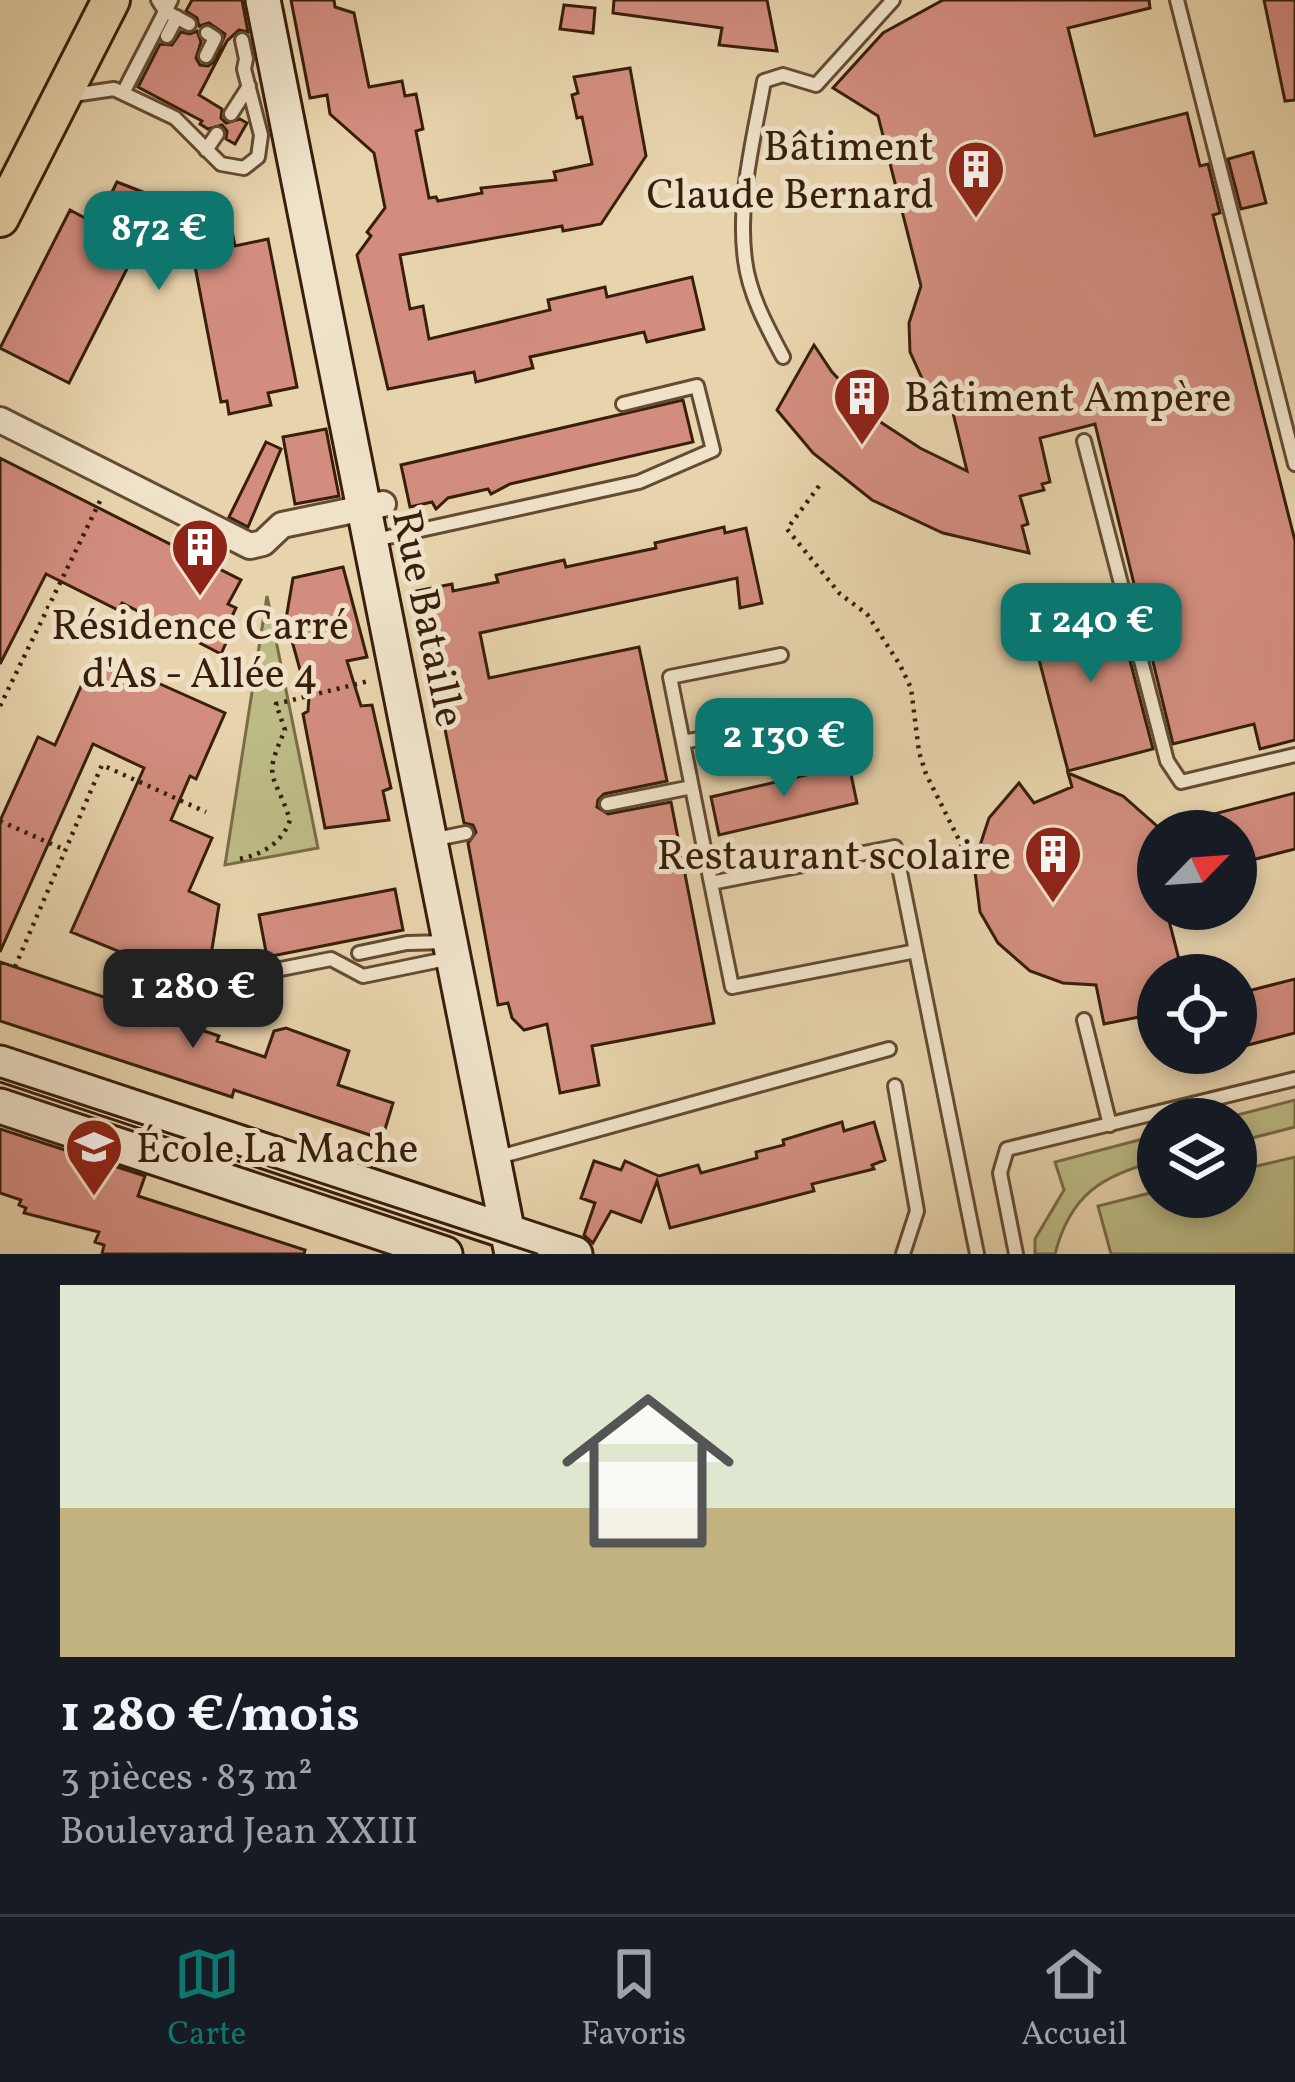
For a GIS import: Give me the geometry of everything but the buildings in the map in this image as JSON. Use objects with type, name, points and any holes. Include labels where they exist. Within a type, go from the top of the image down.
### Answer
[{"type":"main road","points":[[0,218],[111,0]]},
{"type":"street","name":"Rue Bataille","points":[[263,0],[254,50],[371,518],[397,674],[509,1243]]},
{"type":"street","points":[[0,420],[250,546],[263,543],[282,524],[371,518]]},
{"type":"street","points":[[0,1063],[509,1243],[575,1254]]},
{"type":"street","points":[[0,1106],[445,1254]]},
{"type":"lane","points":[[783,357],[761,314],[745,260],[747,178],[764,81],[782,75],[816,85],[892,0]]},
{"type":"lane","points":[[1177,0],[1295,464]]},
{"type":"lane","points":[[133,93],[172,10]]},
{"type":"lane","points":[[167,36],[172,10]]},
{"type":"lane","points":[[206,56],[215,38],[207,33]]},
{"type":"lane","points":[[60,97],[114,89],[133,93],[177,114],[221,164],[244,168],[258,158],[262,134],[244,69],[254,50]]},
{"type":"lane","points":[[231,114],[249,86]]},
{"type":"lane","points":[[206,150],[217,134]]},
{"type":"lane","points":[[371,518],[639,482],[712,451],[697,386],[623,404]]},
{"type":"lane","points":[[1084,441],[1167,761],[1181,782],[1295,755]]},
{"type":"lane","points":[[782,655],[670,677],[732,987],[916,950]]},
{"type":"lane","points":[[683,742],[793,721]]},
{"type":"lane","points":[[608,804],[692,787]]},
{"type":"lane","points":[[430,841],[466,833]]},
{"type":"lane","points":[[711,883],[895,847],[976,1254]]},
{"type":"lane","points":[[359,953],[407,943],[452,950]]},
{"type":"lane","points":[[226,980],[332,959],[363,976],[452,950]]},
{"type":"lane","points":[[1084,1020],[1110,1125]]},
{"type":"lane","points":[[492,1160],[889,1049]]},
{"type":"lane","points":[[1016,1254],[1000,1173],[1007,1149],[1295,1079]]},
{"type":"lane","points":[[895,1086],[917,1211],[903,1254]]},
{"type":"path","points":[[0,706],[111,478]]},
{"type":"path","points":[[819,487],[787,529],[840,594],[867,614],[900,665],[916,709],[926,774],[964,850]]},
{"type":"path","points":[[4,668],[17,674]]},
{"type":"path","points":[[240,860],[263,854],[290,820],[272,775],[271,755],[285,730],[276,704],[397,674]]},
{"type":"path","points":[[15,967],[102,765],[206,812]]},
{"type":"path","points":[[0,821],[65,850]]},
{"type":"shaded area","points":[[267,596],[318,848],[225,865]]},
{"type":"shaded area","points":[[1295,1100],[1295,1127],[1257,1137],[1257,1110]]},
{"type":"shaded area","points":[[1137,1141],[1137,1168],[1105,1181],[1079,1202],[1055,1254],[1035,1254],[1035,1239],[1064,1190],[1055,1162]]},
{"type":"shaded area","points":[[1295,1157],[1295,1254],[1111,1254],[1098,1206],[1137,1196],[1137,1218],[1257,1218],[1257,1166]]},
{"type":"tram line","points":[[0,1078],[537,1254]]},
{"type":"place","name":"Bâtiment Claude Bernard","points":[[976,220]]},
{"type":"place","name":"Bâtiment Ampère","points":[[862,447]]},
{"type":"place","name":"Résidence Carré d'As - Allée 4","points":[[200,598]]},
{"type":"place","name":"Restaurant scolaire","points":[[1053,905]]},
{"type":"place","name":"École La Mache","points":[[94,1198]]}]
